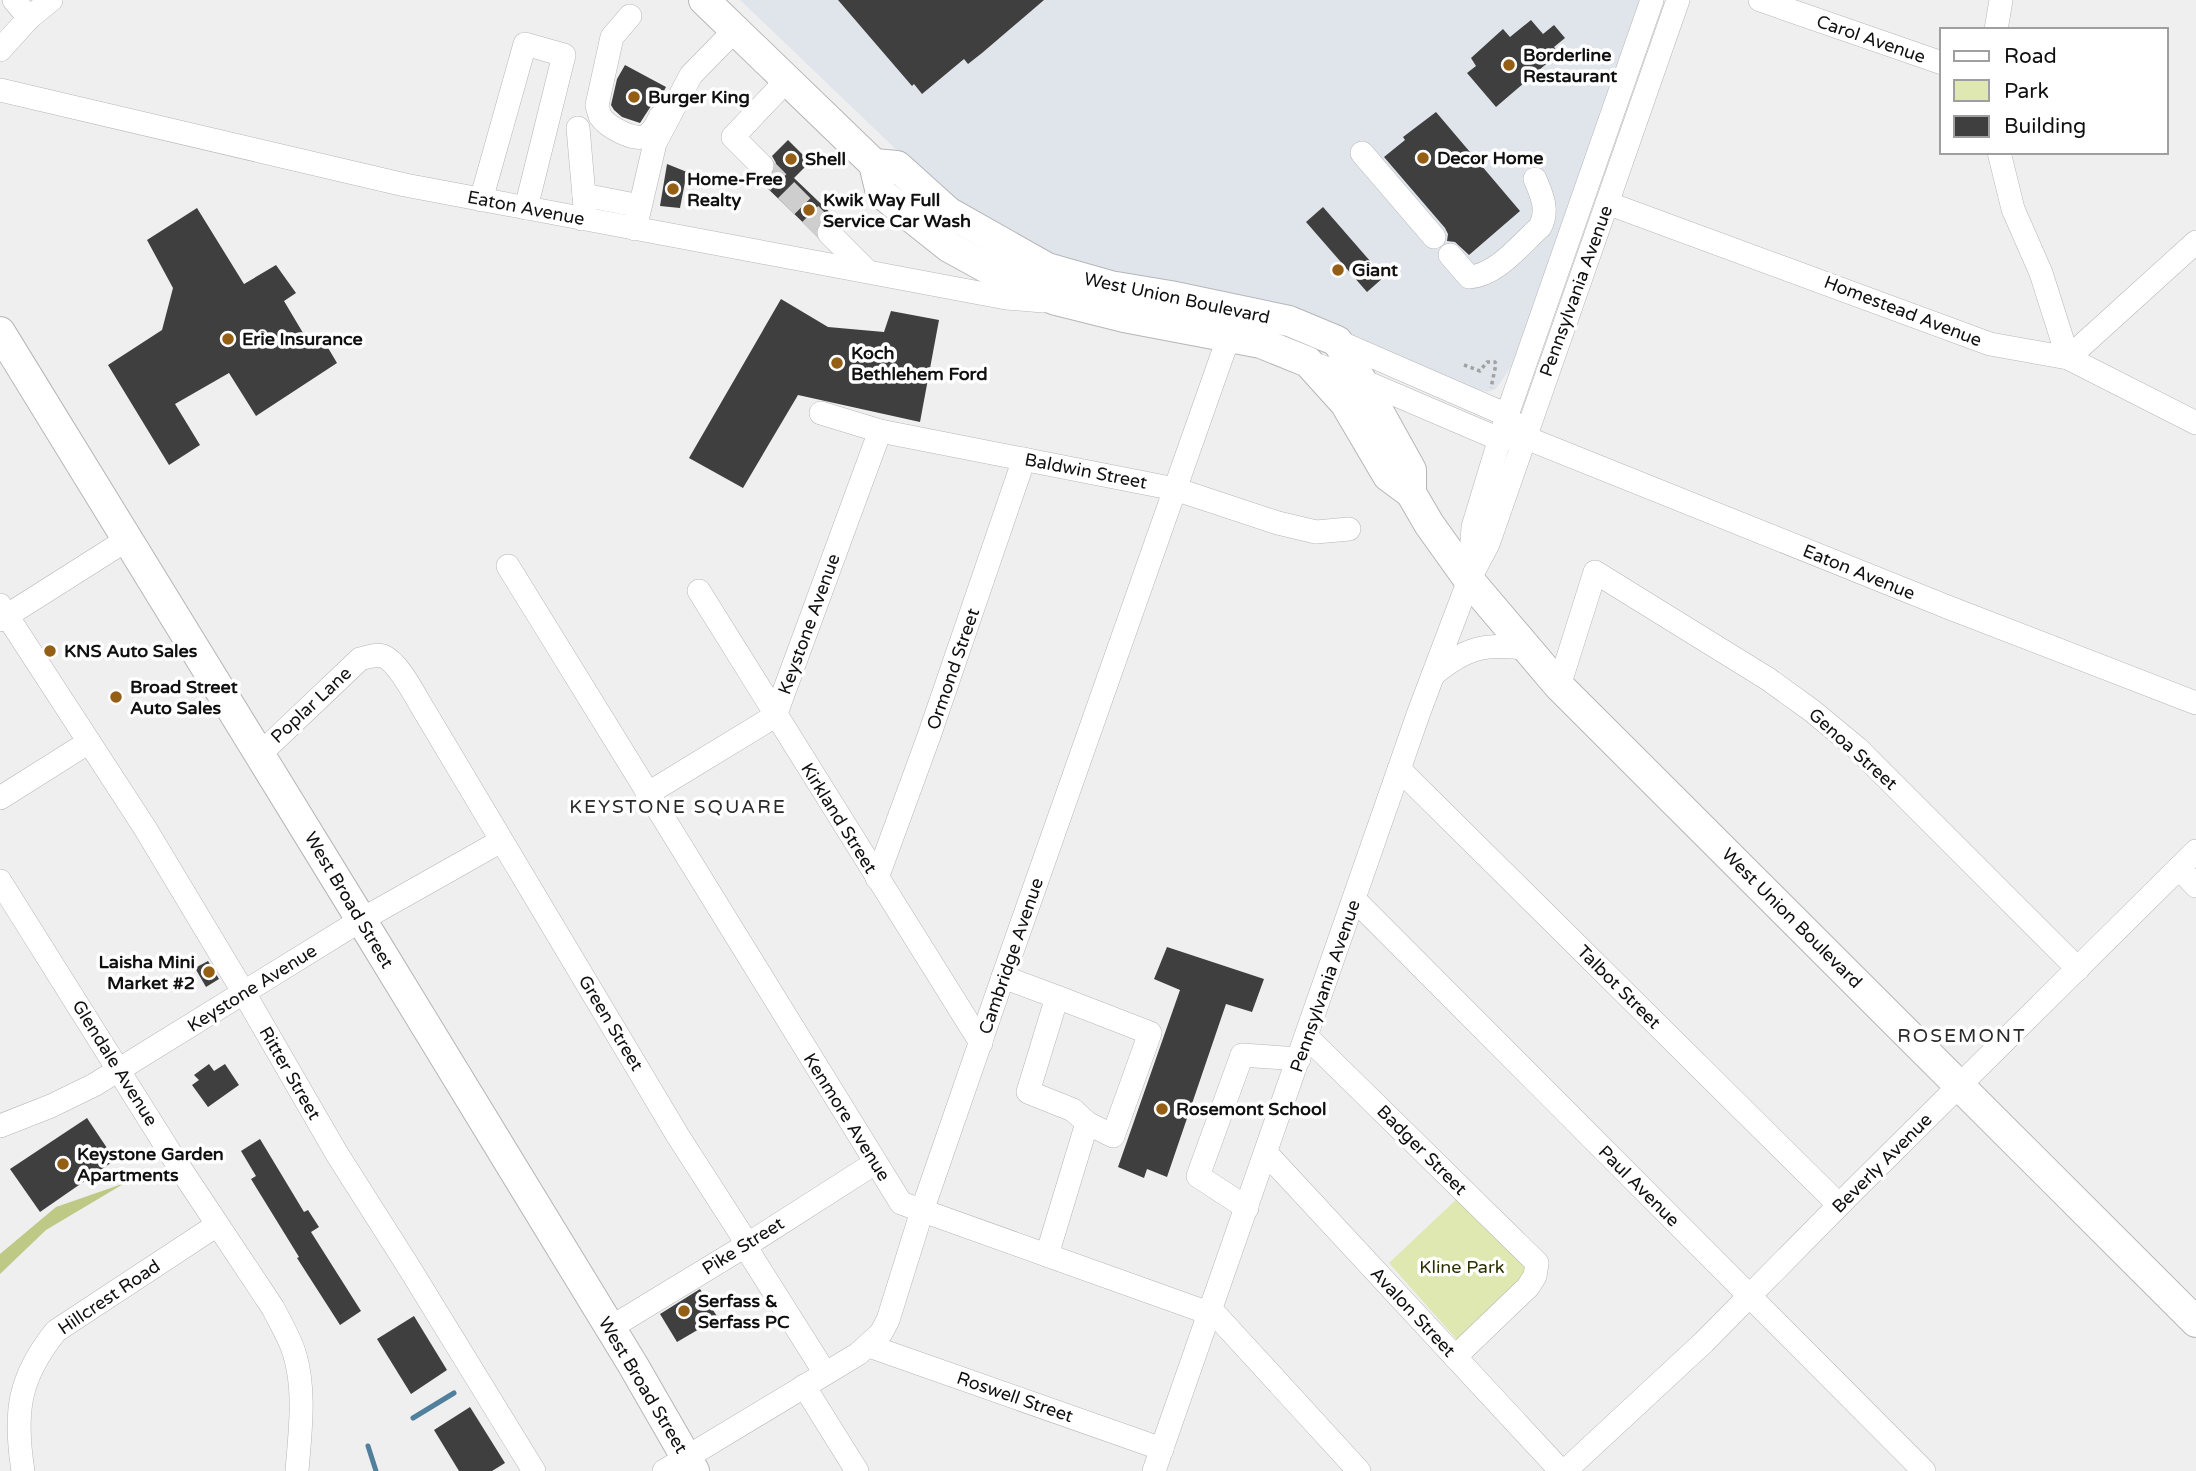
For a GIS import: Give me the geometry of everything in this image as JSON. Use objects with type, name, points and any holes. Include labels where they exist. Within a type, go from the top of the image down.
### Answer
[{"type":"main road","name":"West Union Boulevard","points":[[704,0],[874,164],[881,194],[949,247],[1020,286],[1056,300],[1124,317],[1261,344],[1308,362],[1345,403],[1388,476],[1412,493],[1429,524],[1469,580],[1559,686],[2196,1322]]},
{"type":"main road","name":"West Union Boulevard","points":[[874,164],[897,166],[947,212],[1047,268],[1110,286],[1277,318],[1336,341],[1411,470],[1412,493]]},
{"type":"main road","name":"West Broad Street","points":[[0,332],[610,1328],[681,1466]]},
{"type":"street","points":[[14,0],[29,18]]},
{"type":"street","points":[[0,50],[29,18],[51,0]]},
{"type":"street","name":"Pennsylvania Avenue","points":[[1469,580],[1473,527],[1499,439],[1652,0]]},
{"type":"street","name":"Pennsylvania Avenue","points":[[1154,1471],[1399,769],[1469,580],[1488,544],[1678,0]]},
{"type":"street","name":"Carol Avenue","points":[[1760,0],[1940,62]]},
{"type":"street","points":[[1996,28],[2001,0]]},
{"type":"street","points":[[629,16],[612,37],[597,105],[600,116],[607,124],[636,138],[645,137],[653,130],[673,94],[685,85]]},
{"type":"street","points":[[635,229],[655,143],[691,75],[734,30]]},
{"type":"street","points":[[481,200],[525,44],[564,55],[526,208]]},
{"type":"street","points":[[762,166],[733,137],[786,80]]},
{"type":"street","name":"Eaton Avenue","points":[[0,90],[481,200],[1006,298],[1056,300]]},
{"type":"street","points":[[578,128],[585,207],[582,219]]},
{"type":"street","points":[[1362,153],[1434,237]]},
{"type":"street","points":[[1999,154],[2013,209],[2041,273],[2068,358],[2196,242]]},
{"type":"street","points":[[1450,255],[1469,277],[1483,275],[1540,227],[1543,221],[1543,200],[1535,179]]},
{"type":"street","points":[[584,195],[640,206]]},
{"type":"street","name":"Homestead Avenue","points":[[1607,204],[1990,344],[2068,358],[2196,423]]},
{"type":"street","points":[[829,233],[866,270]]},
{"type":"street","name":"Cambridge Avenue","points":[[681,1466],[869,1346],[888,1320],[922,1211],[1228,336]]},
{"type":"street","points":[[1336,341],[1507,415],[1524,437]]},
{"type":"street","name":"Eaton Avenue","points":[[1308,362],[1361,380],[1499,439],[1524,437],[1950,608],[2196,703]]},
{"type":"street","name":"Baldwin Street","points":[[821,413],[880,431],[1175,489],[1290,526],[1316,531],[1349,529]]},
{"type":"street","name":"Keystone Avenue","points":[[647,794],[775,716],[880,431]]},
{"type":"street","name":"Ormond Street","points":[[877,878],[1024,459]]},
{"type":"street","points":[[2,613],[128,539]]},
{"type":"street","name":"Kenmore Avenue","points":[[508,566],[901,1203],[1217,1316],[1359,1471]]},
{"type":"street","name":"Genoa Street","points":[[1559,686],[1595,572],[1768,679],[1811,710],[1857,748],[2078,969]]},
{"type":"street","name":"Kirkland Street","points":[[699,591],[981,1044]]},
{"type":"street","name":"Ritter Street","points":[[2,613],[145,828],[337,1154],[534,1471]]},
{"type":"street","points":[[1433,675],[1470,650],[1500,646],[1528,649]]},
{"type":"street","name":"Poplar Lane","points":[[260,754],[360,659],[371,655],[382,656],[398,670]]},
{"type":"street","name":"Green Street","points":[[398,670],[678,1136],[825,1373]]},
{"type":"street","points":[[0,798],[89,742]]},
{"type":"street","name":"Talbot Street","points":[[1399,769],[1839,1205]]},
{"type":"street","name":"Keystone Avenue","points":[[0,1126],[51,1106],[119,1070],[362,920],[501,841]]},
{"type":"street","name":"Beverly Avenue","points":[[1563,1471],[1704,1342],[2196,851]]},
{"type":"street","points":[[2179,868],[2196,886]]},
{"type":"street","name":"Glendale Avenue","points":[[0,881],[217,1225],[273,1308],[294,1354],[302,1394],[297,1471]]},
{"type":"street","name":"Paul Avenue","points":[[1355,900],[1924,1471]]},
{"type":"street","points":[[1003,977],[1057,997],[1150,1033],[1113,1136],[1087,1123],[1073,1110],[1028,1092],[1057,997]]},
{"type":"street","points":[[1247,1208],[1198,1176],[1242,1055],[1303,1048]]},
{"type":"street","name":"Badger Street","points":[[1303,1048],[1537,1263],[1535,1276],[1528,1287],[1455,1357]]},
{"type":"street","points":[[1048,1255],[1087,1123]]},
{"type":"street","name":"Avalon Street","points":[[1266,1153],[1563,1471]]},
{"type":"street","name":"Pike Street","points":[[610,1328],[875,1163]]},
{"type":"street","name":"Hillcrest Road","points":[[23,1471],[17,1418],[28,1373],[39,1352],[56,1331],[217,1225]]},
{"type":"street","name":"Roswell Street","points":[[869,1346],[1162,1449]]},
{"type":"street","points":[[804,1385],[858,1471]]},
{"type":"path","points":[[1464,365],[1479,371],[1489,361],[1496,363],[1492,393]]},
{"type":"shaded area","points":[[740,0],[1642,0],[1512,365],[1496,389],[1487,392],[1047,258],[976,221],[928,180]]},
{"type":"green space","points":[[125,1183],[46,1230],[0,1274],[0,1254],[56,1207]]},
{"type":"green space","name":"Kline Park","points":[[1462,1194],[1522,1255],[1528,1272],[1458,1341],[1389,1263]]},
{"type":"building","points":[[838,0],[1044,0],[968,64],[964,59],[922,94],[914,84],[912,86]]},
{"type":"building","points":[[1531,20],[1543,34],[1554,25],[1565,38],[1554,47],[1559,53],[1496,107],[1467,73],[1476,66],[1471,58],[1503,29],[1510,37]]},
{"type":"building","name":"Burger King","points":[[625,65],[666,87],[657,104],[651,106],[640,123],[622,117],[611,105],[617,79]]},
{"type":"building","points":[[1436,112],[1520,211],[1469,255],[1455,242],[1447,241],[1445,228],[1384,157],[1405,140],[1403,137]]},
{"type":"building","name":"Kwik Way Full Service Car Wash","points":[[788,140],[810,162],[794,178],[840,222],[825,220],[819,224],[815,234],[759,180],[772,175],[776,163],[772,156]]},
{"type":"building","name":"Home-Free Realty","points":[[667,164],[687,172],[680,208],[660,206]]},
{"type":"building","points":[[1323,207],[1384,277],[1367,292],[1306,222]]},
{"type":"building","name":"Erie Insurance","points":[[197,208],[244,284],[276,265],[296,293],[284,301],[309,343],[321,336],[337,363],[256,416],[229,373],[175,404],[200,445],[169,465],[108,365],[162,330],[173,288],[147,240]]},
{"type":"building","name":"Koch Bethlehem Ford","points":[[781,299],[828,327],[884,332],[891,311],[939,320],[920,422],[798,395],[743,488],[689,458]]},
{"type":"building","points":[[1167,947],[1264,979],[1252,1012],[1226,1004],[1167,1177],[1147,1169],[1144,1178],[1118,1167],[1180,990],[1154,979]]},
{"type":"building","points":[[208,961],[219,979],[206,987],[195,968]]},
{"type":"building","points":[[209,1064],[214,1071],[225,1064],[239,1085],[208,1107],[192,1085],[199,1080],[194,1075]]},
{"type":"building","name":"Keystone Garden Apartments","points":[[87,1118],[115,1160],[40,1212],[10,1169]]},
{"type":"building","points":[[260,1139],[304,1212],[308,1210],[319,1227],[311,1232],[361,1311],[340,1325],[251,1179],[256,1176],[241,1151]]},
{"type":"building","points":[[700,1289],[718,1318],[677,1342],[660,1314]]},
{"type":"building","points":[[414,1316],[447,1370],[411,1394],[377,1339]]},
{"type":"building","points":[[470,1407],[505,1463],[492,1471],[459,1471],[434,1430]]},
{"type":"waterway","points":[[413,1418],[454,1393]]},
{"type":"waterway","points":[[368,1446],[376,1471]]},
{"type":"tunnel","points":[[762,166],[829,233]]},
{"type":"place","name":"Borderline Restaurant","points":[[1509,65]]},
{"type":"place","name":"Burger King","points":[[634,97]]},
{"type":"place","name":"Decor Home","points":[[1423,158]]},
{"type":"place","name":"Shell","points":[[791,159]]},
{"type":"place","name":"Home-Free Realty","points":[[673,189]]},
{"type":"place","name":"Kwik Way Full Service Car Wash","points":[[809,210]]},
{"type":"place","name":"Giant","points":[[1338,270]]},
{"type":"place","name":"Erie Insurance","points":[[228,339]]},
{"type":"place","name":"Koch Bethlehem Ford","points":[[837,363]]},
{"type":"place","name":"KNS Auto Sales","points":[[50,651]]},
{"type":"place","name":"Broad Street Auto Sales","points":[[116,697]]},
{"type":"place","name":"Laisha Mini Market #2","points":[[209,972]]},
{"type":"place","name":"Rosemont School","points":[[1162,1109]]},
{"type":"place","name":"Keystone Garden Apartments","points":[[63,1164]]},
{"type":"place","name":"Serfass & Serfass PC","points":[[684,1311]]},
{"type":"district","name":"KEYSTONE SQUARE","points":[[678,806]]},
{"type":"district","name":"ROSEMONT","points":[[1962,1035]]}]
